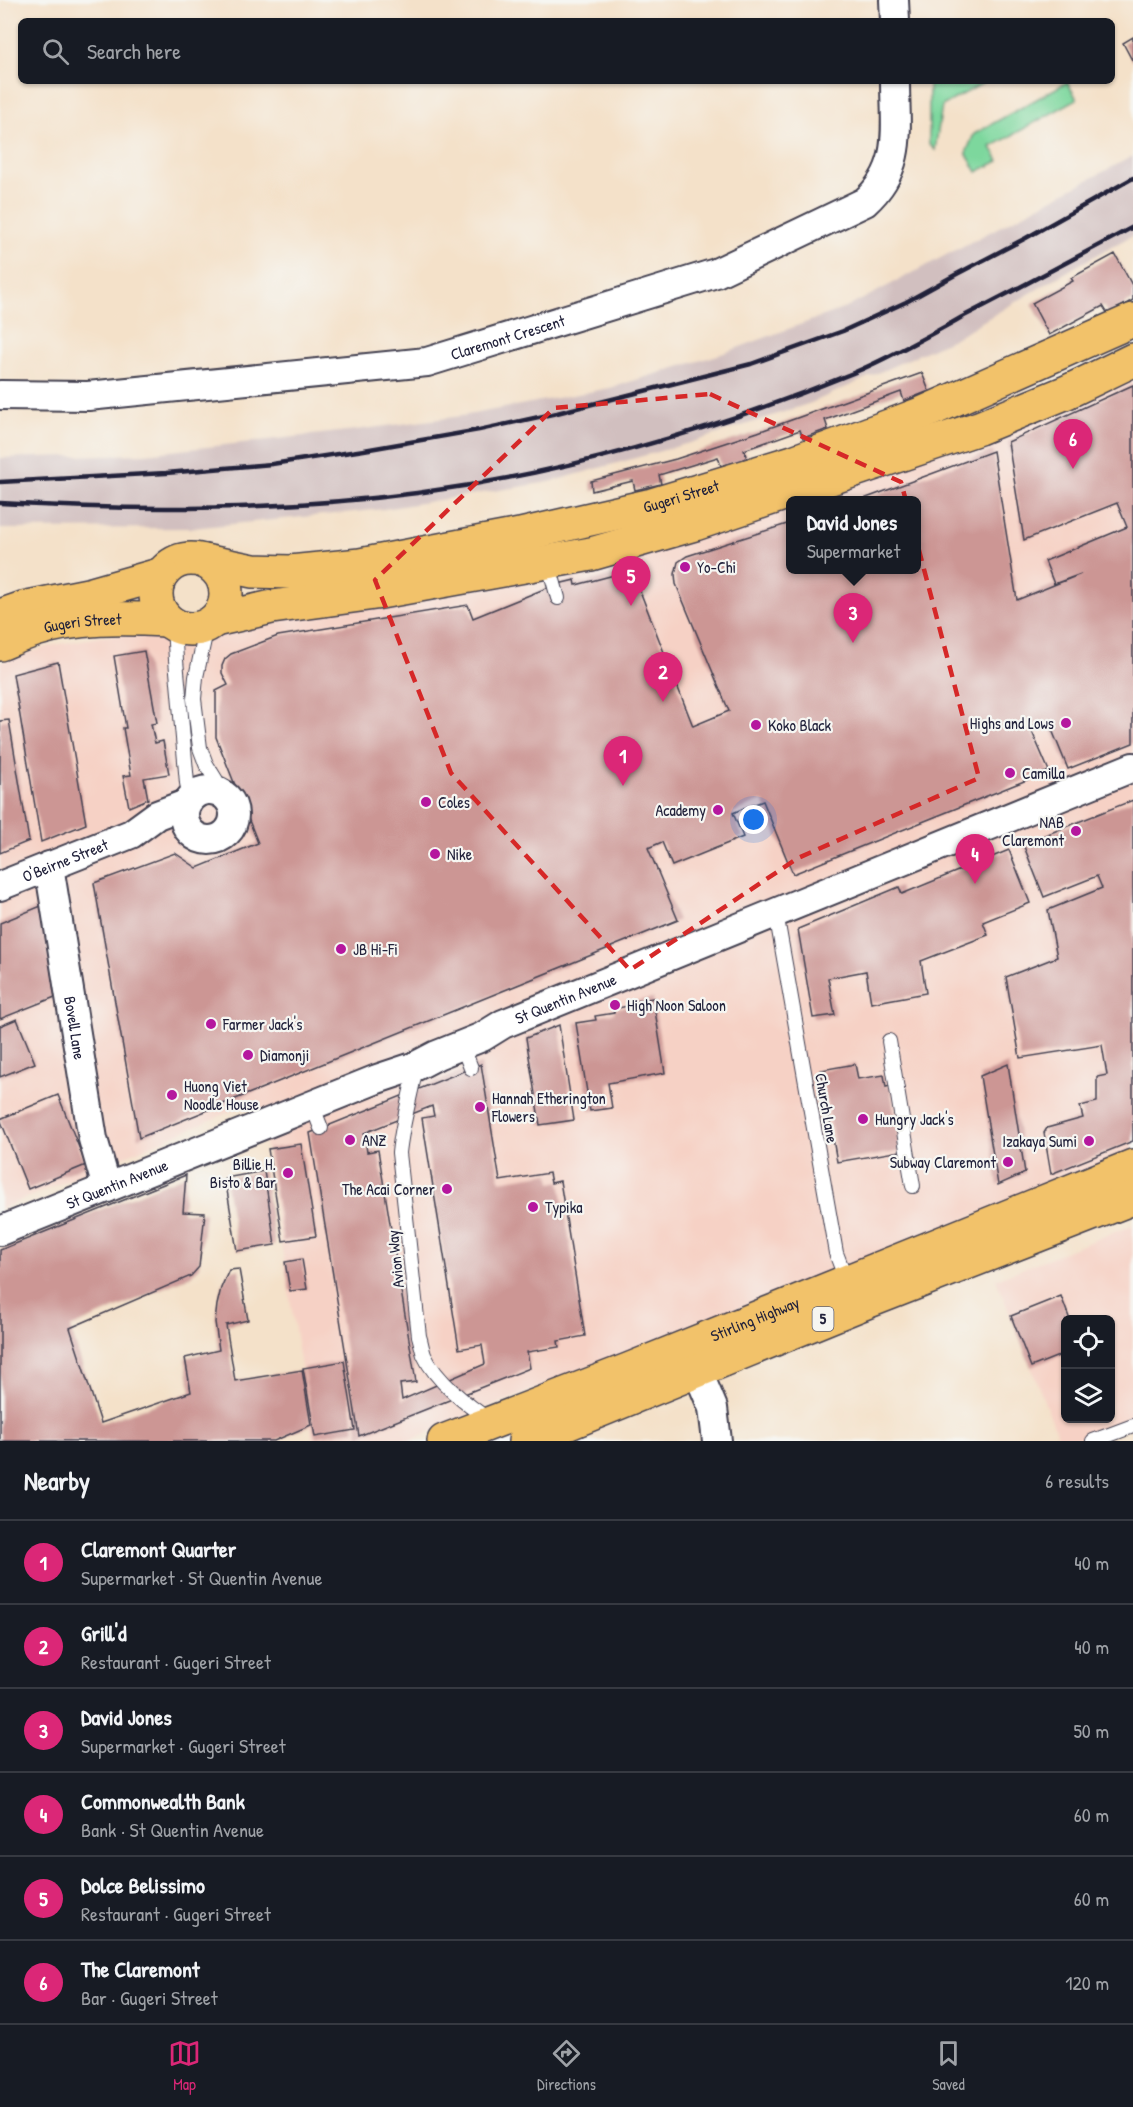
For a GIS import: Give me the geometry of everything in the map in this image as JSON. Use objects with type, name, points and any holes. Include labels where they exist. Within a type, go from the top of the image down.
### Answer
[{"type":"main road","name":"Gugeri Street","points":[[211,623],[272,607],[375,593],[545,547],[654,505],[793,462],[926,412],[1133,320]]},
{"type":"main road","name":"Gugeri Street","points":[[204,561],[252,571],[290,572],[545,547],[591,554],[695,524],[979,428],[1067,392],[1133,360]]},
{"type":"main road","points":[[181,560],[204,561],[214,567],[222,576],[226,588],[226,600],[222,611],[211,623],[196,629],[185,629],[170,623],[156,602],[157,582],[162,574],[170,565],[181,560]]},
{"type":"main road","name":"Gugeri Street","points":[[0,616],[23,608],[88,595],[162,574]]},
{"type":"main road","name":"Gugeri Street","points":[[0,644],[36,630],[67,623],[114,618],[170,623]]},
{"type":"main road","name":"Stirling Highway","points":[[525,1441],[692,1358],[851,1293],[1133,1166]]},
{"type":"main road","name":"Stirling Highway","points":[[851,1293],[1133,1198]]},
{"type":"main road","name":"Stirling Highway","points":[[444,1441],[492,1422],[692,1358]]},
{"type":"street","points":[[894,0],[895,18]]},
{"type":"street","name":"Claremont Crescent","points":[[0,395],[88,396],[427,362],[716,273],[865,202],[877,192],[885,180],[895,154],[895,84]]},
{"type":"street","name":"St Quentin Avenue","points":[[0,1232],[107,1188],[317,1117],[377,1079],[416,1066],[466,1057],[482,1037],[503,1024],[1133,766]]},
{"type":"street","points":[[210,789],[225,795],[234,808],[232,825],[222,837],[206,840],[191,833],[184,819],[188,801],[202,790],[210,789]]},
{"type":"street","name":"O'Beirne Street","points":[[0,886],[131,834],[158,815],[188,801]]},
{"type":"street","name":"O'Beirne Street","points":[[131,834],[166,836],[191,833]]},
{"type":"street","name":"Bovell Lane","points":[[49,866],[93,1139],[107,1188]]},
{"type":"street","points":[[692,1358],[713,1408],[717,1441]]},
{"type":"lane","points":[[545,547],[558,598]]},
{"type":"lane","points":[[170,623],[188,801]]},
{"type":"lane","points":[[211,623],[196,677],[194,699],[200,748],[206,764],[225,795]]},
{"type":"lane","name":"Church Lane","points":[[776,913],[836,1253],[851,1293]]},
{"type":"lane","points":[[889,1041],[913,1186]]},
{"type":"lane","name":"Avion Way","points":[[416,1066],[401,1126],[399,1153],[419,1336],[424,1355],[436,1373],[459,1397],[492,1422]]},
{"type":"lane","points":[[1093,1441],[1133,1426]]},
{"type":"highlighted area","points":[[710,394],[901,482],[979,778],[798,858],[630,970],[451,773],[375,580],[554,408]]},
{"type":"shaded area","points":[[1133,156],[1133,235],[953,339],[811,403],[693,442],[549,482],[384,509],[192,528],[0,529],[0,458],[145,454],[356,430],[462,416],[610,388],[721,354],[848,307]]},
{"type":"shaded area","points":[[1133,369],[1133,1151],[409,1441],[313,1441],[258,1100],[0,1209],[0,662],[54,645],[99,637],[263,619],[786,503],[786,574],[921,574],[921,496],[805,496]]},
{"type":"shaded area","points":[[1133,1225],[1133,1417],[1071,1441],[1060,1441],[996,1279]]},
{"type":"green space","points":[[929,84],[982,84],[942,106],[935,150],[929,144]]},
{"type":"green space","points":[[1063,84],[1068,84],[1077,99],[991,147],[999,161],[977,172],[966,153],[974,134]]},
{"type":"building","points":[[1133,37],[1133,62],[1123,43]]},
{"type":"building","points":[[1115,254],[1133,287],[1133,300],[1108,314],[1103,306],[1049,335],[1032,303],[1073,281],[1071,278]]},
{"type":"building","points":[[922,373],[929,391],[904,401],[901,392],[825,420],[828,429],[803,438],[800,430],[744,450],[747,459],[721,466],[718,457],[659,475],[661,484],[635,490],[633,481],[592,491],[591,481],[676,459]]},
{"type":"building","points":[[1133,385],[1133,743],[1068,769],[1048,720],[1030,727],[1049,771],[793,874],[763,801],[742,809],[733,813],[743,837],[672,866],[662,842],[648,848],[678,920],[139,1138],[94,883],[175,853],[197,868],[258,843],[216,737],[216,691],[228,685],[222,673],[222,666],[231,654],[278,636],[468,605],[473,618],[554,585],[575,580],[576,585],[618,574],[634,576],[693,726],[729,711],[676,584],[675,574],[678,562],[687,556],[786,524],[786,574],[921,574],[921,496],[872,496],[993,451],[1017,600],[1081,574],[1054,584],[1045,561],[1127,527],[1117,503],[1024,540],[1008,442]]},
{"type":"building","points":[[144,651],[157,723],[151,724],[155,743],[163,741],[169,774],[144,778],[148,799],[129,807],[123,776],[131,775],[114,656]]},
{"type":"building","points":[[58,662],[86,824],[41,842],[13,674]]},
{"type":"building","points":[[9,720],[29,841],[0,853],[0,721]]},
{"type":"building","points":[[1133,800],[1133,1141],[1051,1174],[1044,1133],[1047,1128],[1083,1118],[1080,1106],[1097,1102],[1097,1077],[1107,1075],[1102,1045],[1020,1058],[1006,977],[1057,957],[1048,910],[1102,888],[1097,876],[1044,897],[1023,844]]},
{"type":"building","points":[[1009,850],[1030,903],[983,922],[988,935],[921,961],[926,993],[871,1003],[866,971],[828,978],[835,1015],[813,1018],[798,929],[899,887],[902,894]]},
{"type":"building","points":[[41,906],[55,997],[0,1019],[0,923]]},
{"type":"building","points":[[653,998],[665,1073],[608,1083],[612,1108],[590,1111],[576,1023],[596,1020],[595,1016],[614,1013],[614,1009],[632,1005],[632,1002]]},
{"type":"building","points":[[17,1019],[35,1063],[0,1077],[0,1026]]},
{"type":"building","points":[[559,1025],[574,1120],[540,1125],[526,1038]]},
{"type":"building","points":[[481,1064],[500,1181],[549,1173],[551,1183],[560,1181],[585,1336],[558,1341],[559,1347],[527,1352],[530,1368],[359,1436],[310,1133]],"holes":[[[432,1106],[434,1116],[422,1118],[459,1349],[482,1345],[485,1364],[402,1400],[400,1384],[416,1382],[378,1150],[367,1152],[364,1133]]]},
{"type":"building","name":"Hungry Jack's","points":[[855,1064],[858,1079],[884,1075],[886,1087],[890,1086],[901,1151],[837,1162],[821,1070]]},
{"type":"building","points":[[1008,1064],[1025,1173],[998,1185],[980,1076]]},
{"type":"building","points":[[58,1095],[86,1165],[28,1189],[0,1119]]},
{"type":"building","points":[[301,1144],[316,1236],[283,1241],[268,1149]]},
{"type":"building","points":[[264,1171],[275,1245],[237,1251],[225,1178]]},
{"type":"building","points":[[186,1175],[183,1212],[205,1213],[199,1267],[191,1276],[70,1328],[101,1423],[191,1392],[185,1358],[219,1350],[215,1322],[221,1288],[229,1270],[239,1269],[248,1320],[226,1325],[235,1381],[302,1370],[311,1425],[274,1441],[0,1441],[0,1250]]},
{"type":"building","points":[[302,1259],[307,1289],[290,1291],[285,1262]]},
{"type":"building","points":[[1061,1296],[1068,1315],[1061,1315],[1061,1355],[1031,1367],[1011,1316]]},
{"type":"building","points":[[344,1361],[355,1430],[315,1437],[303,1368]]},
{"type":"railway","points":[[0,482],[166,473],[272,464],[364,450],[479,430],[557,413],[751,364],[843,331],[906,302],[1133,178]]},
{"type":"railway","points":[[0,503],[156,508],[313,503],[417,493],[528,474],[583,461],[693,431],[853,373],[909,346],[1133,227]]},
{"type":"place","name":"The Claremont","points":[[1073,469]]},
{"type":"place","name":"Yo-Chi","points":[[685,567]]},
{"type":"place","name":"Dolce Belissimo","points":[[631,606]]},
{"type":"place","name":"David Jones","points":[[853,643]]},
{"type":"place","name":"Grill'd","points":[[663,702]]},
{"type":"place","name":"Highs and Lows","points":[[1066,723]]},
{"type":"place","name":"Koko Black","points":[[756,725]]},
{"type":"place","name":"Camilla","points":[[1010,773]]},
{"type":"place","name":"Claremont Quarter","points":[[623,786]]},
{"type":"place","name":"Coles","points":[[426,802]]},
{"type":"place","name":"Academy","points":[[718,810]]},
{"type":"place","name":"NAB Claremont","points":[[1076,831]]},
{"type":"place","name":"Nike","points":[[435,854]]},
{"type":"place","name":"Commonwealth Bank","points":[[975,884]]},
{"type":"place","name":"JB Hi-Fi","points":[[341,949]]},
{"type":"place","name":"High Noon Saloon","points":[[615,1005]]},
{"type":"place","name":"Farmer Jack's","points":[[211,1024]]},
{"type":"place","name":"Diamonji","points":[[248,1055]]},
{"type":"place","name":"Huong Viet Noodle House","points":[[172,1095]]},
{"type":"place","name":"Hannah Etherington Flowers","points":[[480,1107]]},
{"type":"place","name":"Hungry Jack's","points":[[863,1119]]},
{"type":"place","name":"ANZ","points":[[350,1140]]},
{"type":"place","name":"Izakaya Sumi","points":[[1089,1141]]},
{"type":"place","name":"Subway Claremont","points":[[1008,1162]]},
{"type":"place","name":"Billie H. Bisto & Bar","points":[[288,1173]]},
{"type":"place","name":"The Acai Corner","points":[[447,1189]]},
{"type":"place","name":"Typika","points":[[533,1207]]}]
